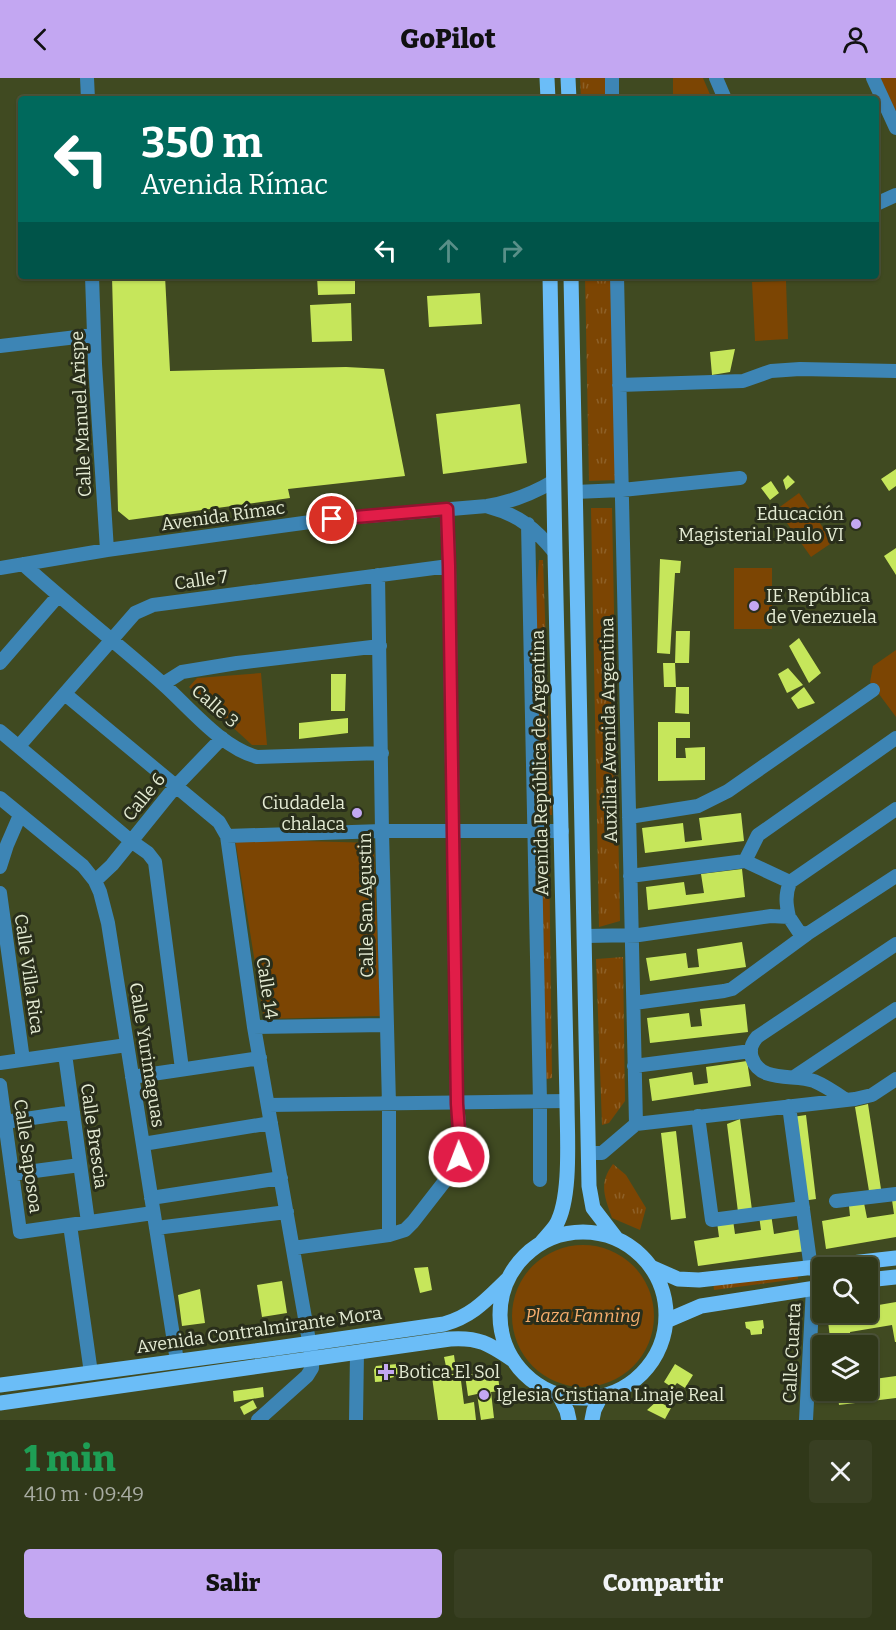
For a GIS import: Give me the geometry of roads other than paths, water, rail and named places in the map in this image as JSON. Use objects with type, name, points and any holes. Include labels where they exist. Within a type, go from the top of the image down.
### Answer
[{"type":"main road","points":[[547,78],[548,96]]},
{"type":"main road","points":[[568,78],[569,96]]},
{"type":"main road","name":"Avenida República de Argentina","points":[[541,1243],[557,1224],[567,1183],[550,279]]},
{"type":"main road","points":[[572,279],[589,1186],[593,1208],[616,1239]]},
{"type":"main road","points":[[578,1232],[597,1233],[616,1239],[635,1250],[651,1267],[658,1279],[663,1293],[666,1321],[662,1342],[652,1361],[638,1377],[621,1389],[601,1396],[580,1398],[559,1395],[541,1387],[525,1375],[513,1360],[504,1341],[500,1320],[503,1292],[516,1265],[528,1252],[541,1243],[559,1235],[578,1232]]},
{"type":"main road","points":[[651,1267],[678,1279],[699,1280],[896,1258]]},
{"type":"main road","points":[[878,1278],[896,1276]]},
{"type":"main road","name":"Avenida Contralmirante Mora","points":[[0,1403],[311,1350],[444,1324],[458,1320],[477,1308],[508,1279]]},
{"type":"main road","points":[[666,1321],[701,1306],[812,1288]]},
{"type":"main road","name":"Avenida Contralmirante Mora","points":[[0,1385],[177,1361],[311,1350],[357,1352],[450,1339],[472,1339],[496,1348],[513,1360]]},
{"type":"main road","points":[[559,1395],[569,1420]]},
{"type":"main road","points":[[592,1420],[601,1396]]},
{"type":"street","points":[[87,78],[88,96]]},
{"type":"street","points":[[612,78],[612,96]]},
{"type":"street","points":[[716,78],[724,96]]},
{"type":"street","points":[[873,78],[896,128]]},
{"type":"street","points":[[879,203],[896,195]]},
{"type":"street","name":"Calle Manuel Arispe","points":[[92,279],[107,550]]},
{"type":"street","name":"Auxiliar Avenida Argentina","points":[[617,279],[636,1124]]},
{"type":"street","points":[[0,346],[94,335]]},
{"type":"street","points":[[620,385],[743,381],[771,371],[800,369],[896,371]]},
{"type":"street","points":[[575,492],[622,490],[740,478]]},
{"type":"street","name":"Avenida Rímac","points":[[0,568],[107,550],[332,519],[487,506],[522,498],[554,481]]},
{"type":"street","name":"Avenida Rímac","points":[[487,506],[508,513],[528,524],[543,537],[555,553]]},
{"type":"street","points":[[293,1248],[389,1235],[405,1230],[455,1168],[459,1157],[447,509]]},
{"type":"street","points":[[528,524],[540,1180]]},
{"type":"street","name":"Calle 3","points":[[22,564],[163,684],[222,738],[246,754],[257,757],[382,753]]},
{"type":"street","name":"Calle 7","points":[[19,746],[135,613],[153,605],[449,566]]},
{"type":"street","name":"Calle San Agustin","points":[[378,575],[389,1104],[389,1235]]},
{"type":"street","points":[[0,663],[58,596]]},
{"type":"street","points":[[163,684],[182,672],[380,645]]},
{"type":"street","points":[[629,817],[698,806],[728,791],[873,690]]},
{"type":"street","points":[[65,694],[219,822],[227,836],[382,831],[562,831]]},
{"type":"street","points":[[0,731],[148,853],[155,862],[182,1069]]},
{"type":"street","name":"Calle 6","points":[[94,881],[112,865],[175,787],[222,738]]},
{"type":"street","points":[[745,861],[758,835],[896,738]]},
{"type":"street","name":"Calle Yurimaguas","points":[[0,798],[83,866],[100,892],[108,923],[177,1361]]},
{"type":"street","points":[[807,934],[800,932],[789,917],[786,892],[790,882],[896,809]]},
{"type":"street","points":[[0,867],[20,815]]},
{"type":"street","name":"Calle 14","points":[[227,836],[254,1027],[311,1350]]},
{"type":"street","points":[[630,876],[745,861],[790,882]]},
{"type":"street","points":[[634,1003],[732,989],[807,934],[896,876]]},
{"type":"street","name":"Calle Villa Rica","points":[[0,893],[23,1060]]},
{"type":"street","points":[[585,936],[632,935],[771,916],[789,917]]},
{"type":"street","points":[[846,1100],[812,1081],[767,1074],[757,1068],[751,1051],[752,1043],[757,1036],[896,945]]},
{"type":"street","points":[[794,1077],[896,1010]]},
{"type":"street","points":[[254,1027],[386,1025]]},
{"type":"street","points":[[0,1063],[127,1046]]},
{"type":"street","points":[[634,1066],[751,1051]]},
{"type":"street","name":"Calle Brescia","points":[[65,1054],[88,1222]]},
{"type":"street","points":[[132,1077],[260,1058]]},
{"type":"street","points":[[588,1154],[602,1153],[636,1124],[863,1098],[872,1095],[896,1079]]},
{"type":"street","name":"Calle Saposoa","points":[[0,1085],[20,1232],[70,1225]]},
{"type":"street","points":[[268,1105],[567,1101]]},
{"type":"street","points":[[789,1106],[811,1269]]},
{"type":"street","points":[[5,1122],[73,1112]]},
{"type":"street","points":[[698,1116],[712,1220],[803,1208]]},
{"type":"street","points":[[143,1144],[271,1123]]},
{"type":"street","points":[[12,1174],[80,1165]]},
{"type":"street","points":[[151,1198],[281,1178]]},
{"type":"street","points":[[836,1201],[896,1194]]},
{"type":"street","points":[[156,1228],[287,1212]]},
{"type":"street","points":[[90,1373],[70,1225],[153,1213]]},
{"type":"street","name":"Calle Cuarta","points":[[806,1420],[815,1323]]},
{"type":"street","points":[[258,1420],[307,1376],[312,1368],[311,1350]]},
{"type":"street","points":[[356,1420],[357,1352]]},
{"type":"place","name":"Educación Magisterial Paulo VI","points":[[856,524]]},
{"type":"place","name":"IE República de Venezuela","points":[[754,606]]},
{"type":"place","name":"Ciudadela chalaca","points":[[357,813]]},
{"type":"place","name":"Botica El Sol","points":[[386,1372]]},
{"type":"place","name":"Iglesia Cristiana Linaje Real","points":[[484,1395]]},
{"type":"park label","name":"Plaza Fanning","points":[[583,1316]]}]
